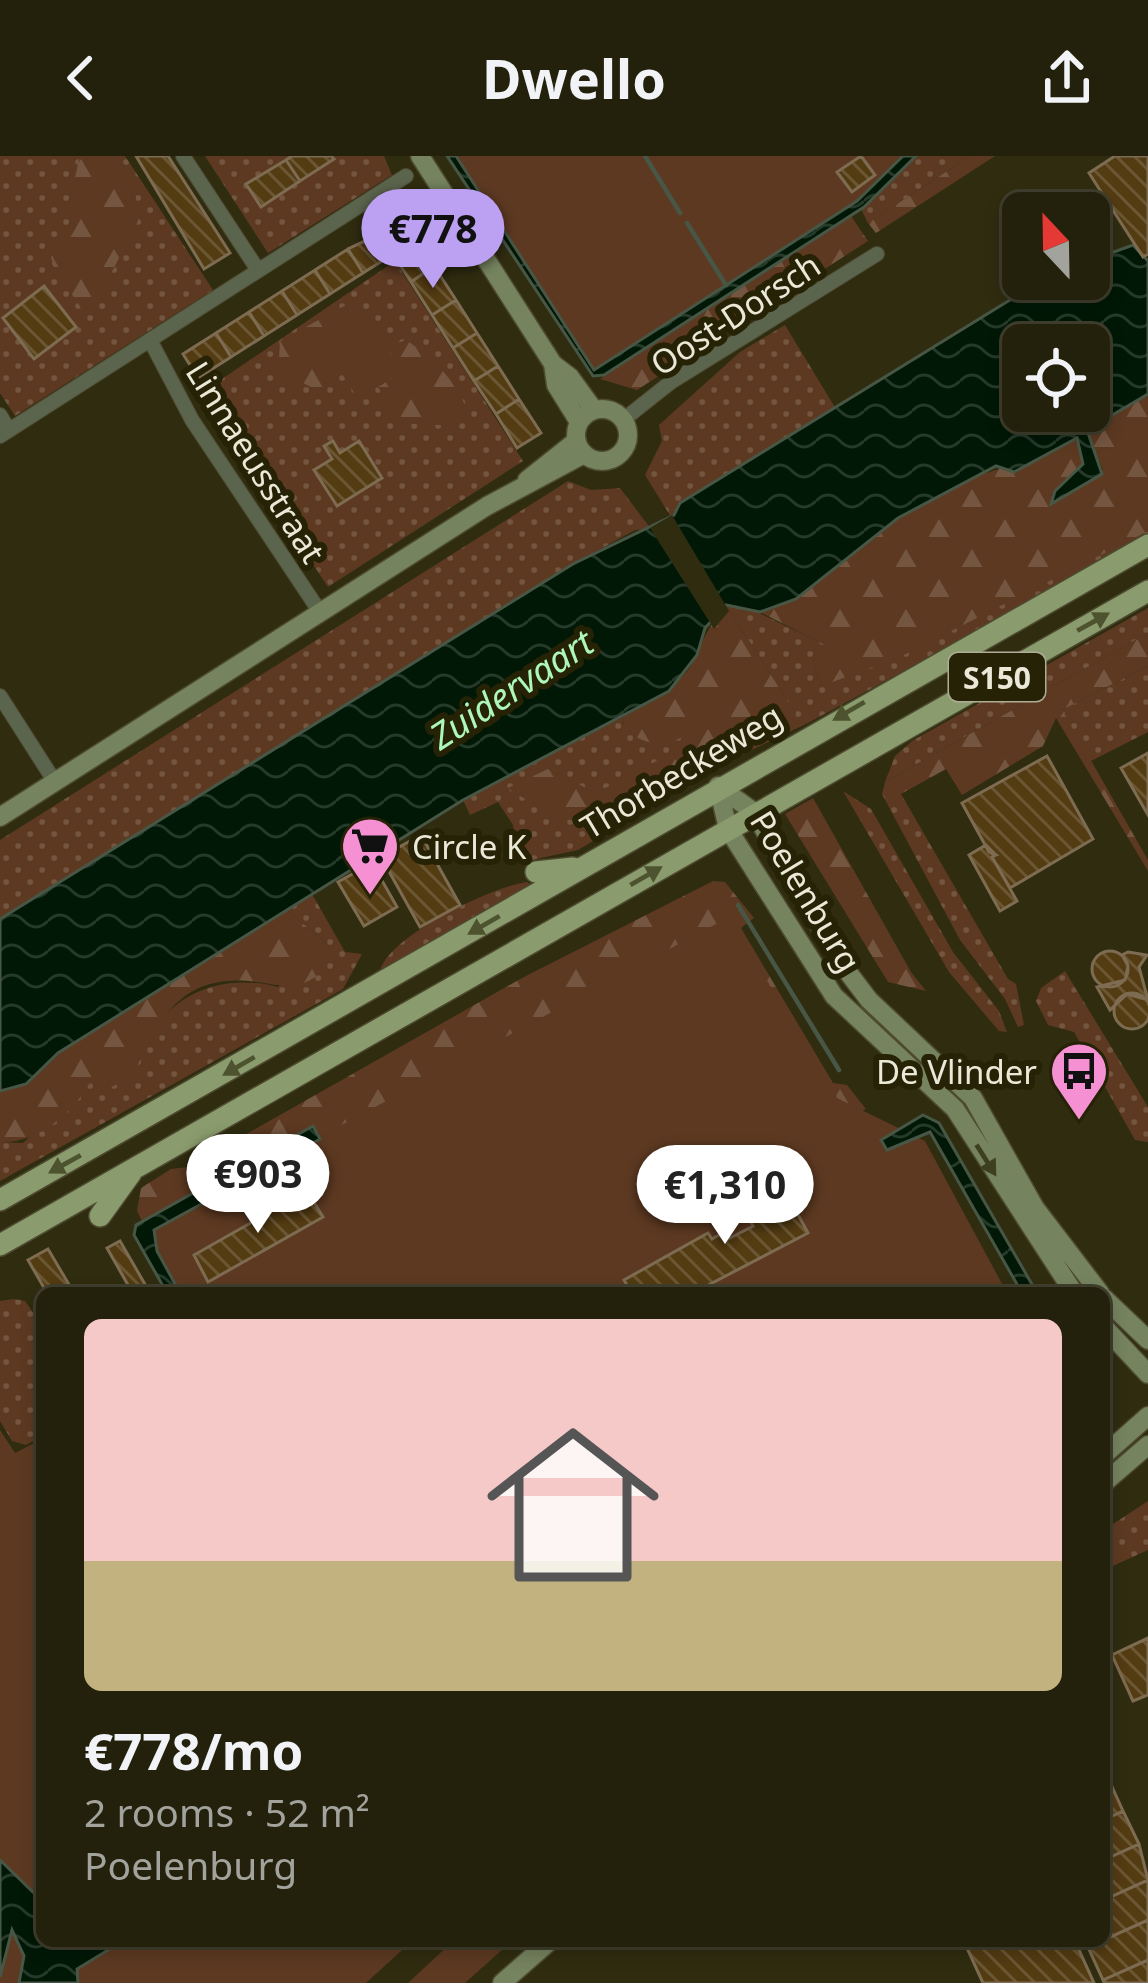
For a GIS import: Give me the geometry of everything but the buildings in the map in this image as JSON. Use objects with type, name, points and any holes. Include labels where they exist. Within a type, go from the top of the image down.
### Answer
[{"type":"main road","name":"Thorbeckeweg","points":[[0,1200],[1148,544]]},
{"type":"main road","name":"S150","points":[[0,1245],[1148,591]]},
{"type":"main road","points":[[536,872],[585,866]]},
{"type":"main road","points":[[340,1008],[370,970]]},
{"type":"main road","points":[[100,1216],[135,1168]]},
{"type":"street","points":[[183,156],[259,270]]},
{"type":"street","points":[[0,817],[524,484],[583,432],[615,412],[623,420],[627,442],[617,456],[597,460],[583,432],[556,385],[553,364],[420,156]]},
{"type":"street","name":"Linnaeusstraat","points":[[5,433],[406,176]]},
{"type":"street","name":"Oost-Dorsch","points":[[623,420],[671,382],[877,254]]},
{"type":"street","name":"Linnaeusstraat","points":[[150,340],[192,420],[320,612]]},
{"type":"street","points":[[0,415],[5,433]]},
{"type":"street","points":[[0,696],[55,782]]},
{"type":"street","name":"Poelenburg","points":[[718,786],[754,812],[854,982],[973,1098],[1035,1208],[1096,1287]]},
{"type":"street","name":"Poelenburg","points":[[718,786],[728,829],[834,996],[955,1109],[1070,1287]]},
{"type":"street","name":"Poelenburg","points":[[1110,1303],[1148,1340]]},
{"type":"street","points":[[1110,1334],[1148,1375]]},
{"type":"street","points":[[1110,1450],[1148,1416]]},
{"type":"street","points":[[1110,1478],[1148,1445]]},
{"type":"street","points":[[502,1983],[543,1947]]},
{"type":"green space","points":[[0,156],[125,156],[213,290],[15,416],[0,393]]},
{"type":"green space","points":[[80,156],[114,156],[136,198],[138,221],[101,293],[81,308],[52,264],[54,248],[76,226],[73,186]]},
{"type":"green space","points":[[205,156],[384,156],[392,175],[268,253]]},
{"type":"green space","points":[[456,156],[904,156],[857,201],[594,370]]},
{"type":"green space","points":[[904,156],[970,156],[868,223],[857,201]]},
{"type":"green space","points":[[970,156],[995,156],[876,233],[868,223]]},
{"type":"green space","points":[[851,216],[868,241],[637,390],[600,379]]},
{"type":"green space","points":[[395,261],[523,461],[328,587],[200,394]]},
{"type":"green space","points":[[348,304],[364,309],[370,320],[326,347],[338,367],[329,386],[315,389],[299,381],[287,386],[278,378],[280,341]]},
{"type":"green space","points":[[370,320],[402,372],[358,399],[325,347]]},
{"type":"green space","points":[[785,325],[836,409],[680,503],[671,517],[645,475],[662,441],[659,425],[740,352]]},
{"type":"green space","points":[[406,340],[434,362],[457,390],[468,412],[459,426],[398,423],[378,387],[402,372],[387,347]]},
{"type":"green space","points":[[1148,394],[1148,531],[902,656],[822,686],[813,661],[827,646],[760,612],[808,588],[915,506],[955,484],[1045,454],[1078,437],[1083,464],[1051,496],[1103,470],[1087,432],[1110,432],[1110,416]]},
{"type":"green space","points":[[568,481],[591,490],[620,488],[651,529],[635,530],[573,564],[0,919],[0,840]]},
{"type":"green space","points":[[1148,531],[1148,538],[808,723],[714,768],[578,850],[518,863],[513,825],[498,802],[470,815],[463,800],[623,717],[624,727],[699,725],[697,740],[596,794],[548,769],[592,825],[729,736],[796,714],[726,605],[740,604],[828,646],[813,661],[822,686]]},
{"type":"green space","points":[[726,605],[796,714],[749,739],[729,736],[591,825],[563,818],[506,789],[548,769],[596,793],[696,740],[698,727],[669,742],[641,740],[624,727],[623,717],[666,692],[684,675]]},
{"type":"green space","points":[[1148,608],[1148,633],[885,782],[895,756],[912,741]]},
{"type":"green space","points":[[1148,633],[1148,666],[1062,710],[1148,860],[1148,871],[1056,718],[1043,746],[962,795],[946,769],[901,794],[882,794],[885,782]]},
{"type":"green space","points":[[1148,666],[1148,732],[1089,762],[1062,710]]},
{"type":"green space","points":[[843,791],[871,809],[953,952],[999,1011],[1007,1032],[999,1031],[949,972]]},
{"type":"green space","points":[[882,794],[901,794],[1008,979],[1016,984],[1024,1025],[1018,1027],[1005,999],[960,940]]},
{"type":"green space","points":[[813,798],[926,991],[888,982],[785,814]]},
{"type":"green space","points":[[713,881],[725,882],[754,918],[741,928],[833,1083],[847,1085],[866,1109],[771,1163],[181,1244],[313,1126],[142,1221],[137,1211],[141,1188],[171,1169],[188,1167],[522,978]]},
{"type":"green space","points":[[527,882],[534,886],[380,971],[402,943],[443,915]]},
{"type":"green space","points":[[312,894],[345,952],[362,954],[343,989],[0,1181],[0,1142],[23,1143],[91,1081],[140,1059],[161,1020],[176,1005],[193,994],[234,983],[278,987],[326,943],[287,910]]},
{"type":"green space","points":[[287,910],[326,943],[318,975],[292,986],[236,981],[194,991],[164,1017],[132,1078],[109,1088],[91,1081],[53,1124],[27,1138],[0,1142],[0,1091],[26,1084],[58,1053]]},
{"type":"green space","points":[[729,917],[837,1098],[925,1141],[1004,1287],[171,1287],[142,1232]]},
{"type":"green space","points":[[1065,971],[1148,1107],[1148,1142],[1135,1140],[1074,1032],[1048,1025],[1036,1001],[1041,988]]},
{"type":"green space","points":[[0,1301],[25,1301],[36,1317],[36,1439],[26,1445],[12,1441],[0,1421]]},
{"type":"green space","points":[[0,1430],[15,1453],[36,1442],[36,1947],[405,1947],[366,1983],[0,1983]]},
{"type":"green space","points":[[1148,1501],[1148,1550],[1110,1567],[1110,1526]]},
{"type":"green space","points":[[447,1947],[505,1947],[465,1983],[408,1983]]},
{"type":"water","points":[[447,156],[456,156],[594,370],[857,201],[903,156],[916,156],[864,207],[604,375],[593,376]]},
{"type":"water","name":"Zuidervaart","points":[[1133,245],[1148,261],[1148,394],[1110,416],[1110,324],[1002,324],[1002,432],[1088,432],[1102,474],[1051,504],[1055,491],[1083,464],[1077,438],[1014,472],[996,466],[898,518],[796,599],[760,612],[726,605],[705,628],[697,655],[669,691],[463,800],[58,1053],[26,1084],[0,1091],[0,919],[573,564],[674,515],[680,503],[1010,300],[1110,300],[1110,253]]},
{"type":"water","points":[[923,1115],[939,1123],[1034,1287],[1019,1287],[930,1132],[887,1150],[881,1140]]},
{"type":"water","points":[[313,1126],[320,1139],[154,1230],[157,1251],[177,1287],[164,1287],[134,1235],[136,1225]]},
{"type":"water","points":[[0,1860],[36,1895],[36,1947],[113,1947],[77,1969],[78,1983],[19,1983],[24,1956],[12,1930],[0,1977]]},
{"type":"pier","points":[[672,515],[729,611],[714,629],[650,528]]},
{"type":"waterway","points":[[645,156],[680,213]]},
{"type":"waterway","points":[[687,223],[726,285]]},
{"type":"waterway","points":[[738,905],[839,1070]]},
{"type":"place","name":"Circle K","points":[[370,897]]},
{"type":"place","name":"De Vlinder","points":[[1079,1122]]}]
